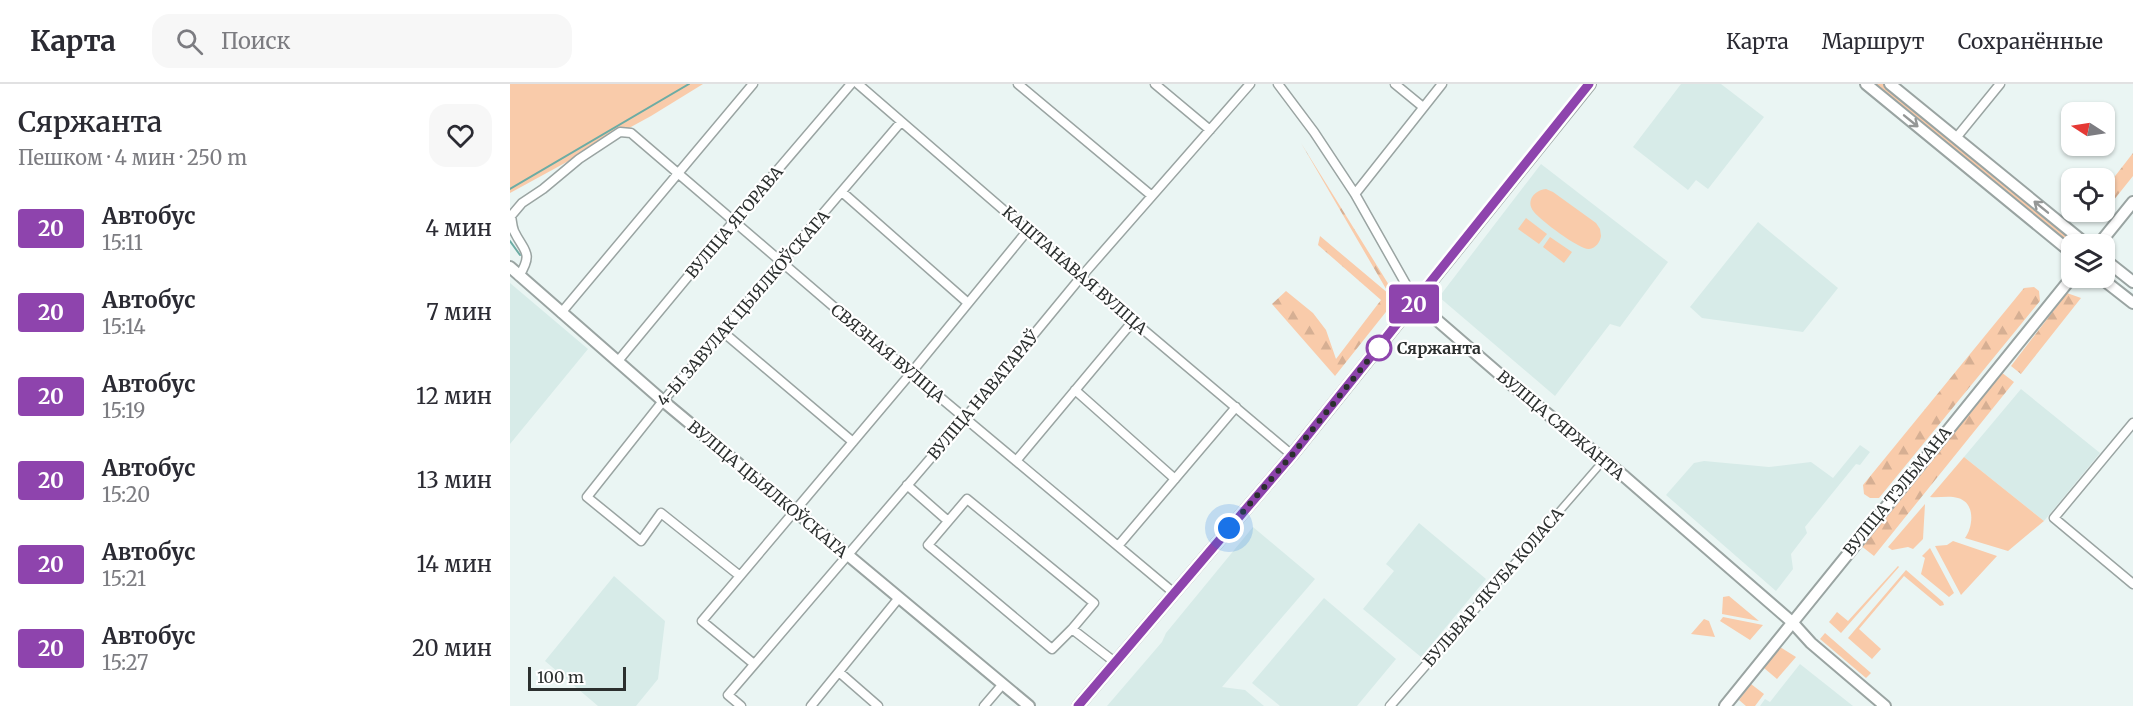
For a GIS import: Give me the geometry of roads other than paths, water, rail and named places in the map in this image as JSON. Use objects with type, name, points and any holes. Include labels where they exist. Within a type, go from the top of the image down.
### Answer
[{"type":"main road","points":[[1078,706],[1292,455],[1590,84]]},
{"type":"main road","points":[[1866,84],[2061,244]]},
{"type":"main road","points":[[1890,84],[2074,234]]},
{"type":"main road","points":[[2107,234],[2133,202]]},
{"type":"main road","name":"ВУЛІЦА ЦЫЯЛКОЎСКАГА","points":[[510,267],[663,401],[1029,706]]},
{"type":"main road","points":[[2115,268],[2133,282]]},
{"type":"main road","name":"ВУЛІЦА ТЭЛЬМАНА","points":[[1725,706],[2063,288]]},
{"type":"main road","points":[[2114,288],[2133,303]]},
{"type":"main road","name":"ВУЛІЦА СЯРЖАНТА","points":[[1416,302],[1512,385],[1625,477],[1885,706]]},
{"type":"street","points":[[561,313],[753,84]]},
{"type":"street","name":"ВУЛІЦА ЯГОРАВА","points":[[618,361],[851,84]]},
{"type":"street","name":"КАШТАНАВАЯ ВУЛІЦА","points":[[858,84],[1081,277],[1292,455]]},
{"type":"street","points":[[1018,84],[1152,195]]},
{"type":"street","points":[[1155,84],[1210,130]]},
{"type":"street","name":"ВУЛІЦА НАВАТАРАЎ","points":[[741,706],[728,695],[965,418],[1081,277],[1250,84]]},
{"type":"street","name":"ВУЛІЦА СЯРЖАНТА","points":[[1278,84],[1314,132],[1355,194],[1416,302]]},
{"type":"street","points":[[1395,84],[1423,107]]},
{"type":"street","points":[[1355,194],[1442,84]]},
{"type":"street","points":[[1956,138],[2000,84]]},
{"type":"street","name":"4-Ы ЗАВУЛАК ЦЫЯЛКОЎСКАГА","points":[[740,576],[661,513],[640,541],[587,496],[663,401],[901,122]]},
{"type":"street","name":"СВЯЗНАЯ ВУЛІЦА","points":[[519,276],[527,264],[528,251],[513,230],[511,216],[522,203],[579,159],[620,132],[631,134],[1174,593]]},
{"type":"street","points":[[842,192],[968,303]]},
{"type":"street","points":[[754,664],[702,621],[1028,230]]},
{"type":"street","points":[[1016,461],[1133,321]]},
{"type":"street","points":[[723,332],[853,442]]},
{"type":"street","points":[[1075,390],[1175,479]]},
{"type":"street","points":[[1118,546],[1236,407]]},
{"type":"street","points":[[2133,423],[2054,518],[2133,585]]},
{"type":"street","name":"БУЛЬВАР ЯКУБА КОЛАСА","points":[[1390,706],[1597,468]]},
{"type":"street","points":[[907,485],[948,521]]},
{"type":"street","points":[[967,499],[1094,603],[1072,629],[1052,649],[928,545],[967,499]]},
{"type":"street","points":[[811,706],[898,599]]},
{"type":"street","points":[[1072,629],[1116,663]]},
{"type":"street","points":[[839,672],[878,706]]},
{"type":"street","points":[[984,706],[1002,685]]},
{"type":"waterway","points":[[510,189],[689,84]]},
{"type":"waterway","points":[[510,241],[520,255]]},
{"type":"place","name":"Сяржанта","points":[[1379,348]]}]
